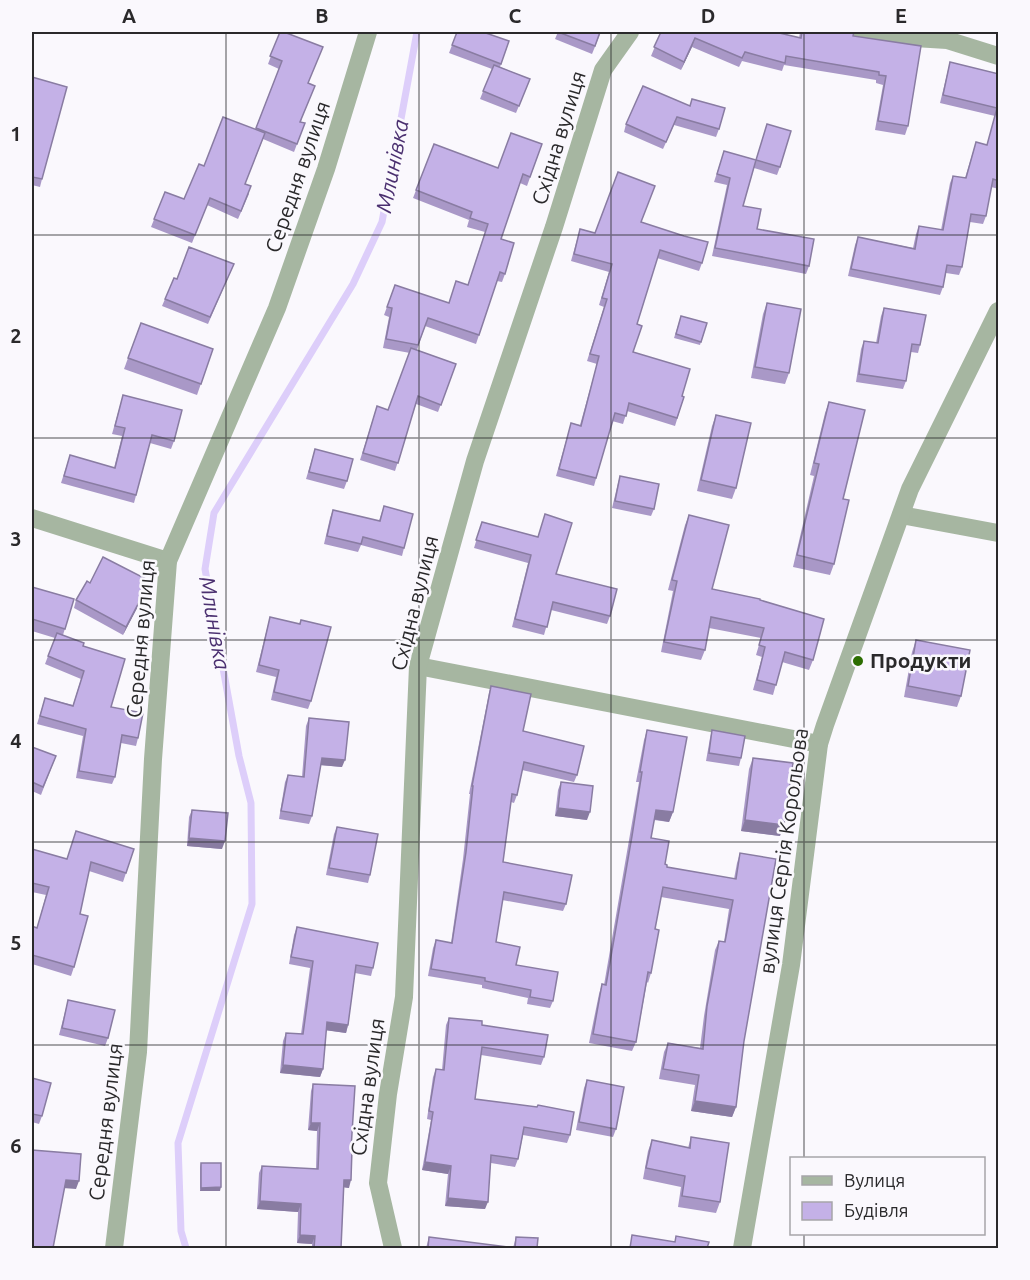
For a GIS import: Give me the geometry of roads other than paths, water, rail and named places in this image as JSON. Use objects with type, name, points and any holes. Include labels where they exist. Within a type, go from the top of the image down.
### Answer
[{"type":"street","name":"Середня вулиця","points":[[114,1248],[138,1053],[153,759],[168,561],[277,308],[326,169],[368,32]]},
{"type":"street","name":"Східна вулиця","points":[[393,1248],[378,1183],[387,1094],[404,997],[418,666],[475,461],[554,227],[603,70],[630,32]]},
{"type":"street","points":[[862,32],[882,36],[947,40],[999,56]]},
{"type":"street","name":"вулиця Сергія Корольова","points":[[742,1248],[791,965],[819,744],[910,489],[999,311]]},
{"type":"street","points":[[901,515],[999,533]]},
{"type":"street","points":[[32,518],[168,561]]},
{"type":"street","points":[[418,666],[819,744]]},
{"type":"waterway","name":"Млинівка","points":[[186,1248],[181,1231],[178,1143],[252,904],[251,803],[239,756],[205,569],[214,513],[353,284],[382,222],[417,32]]},
{"type":"place","name":"Продукти","points":[[858,661]]}]
